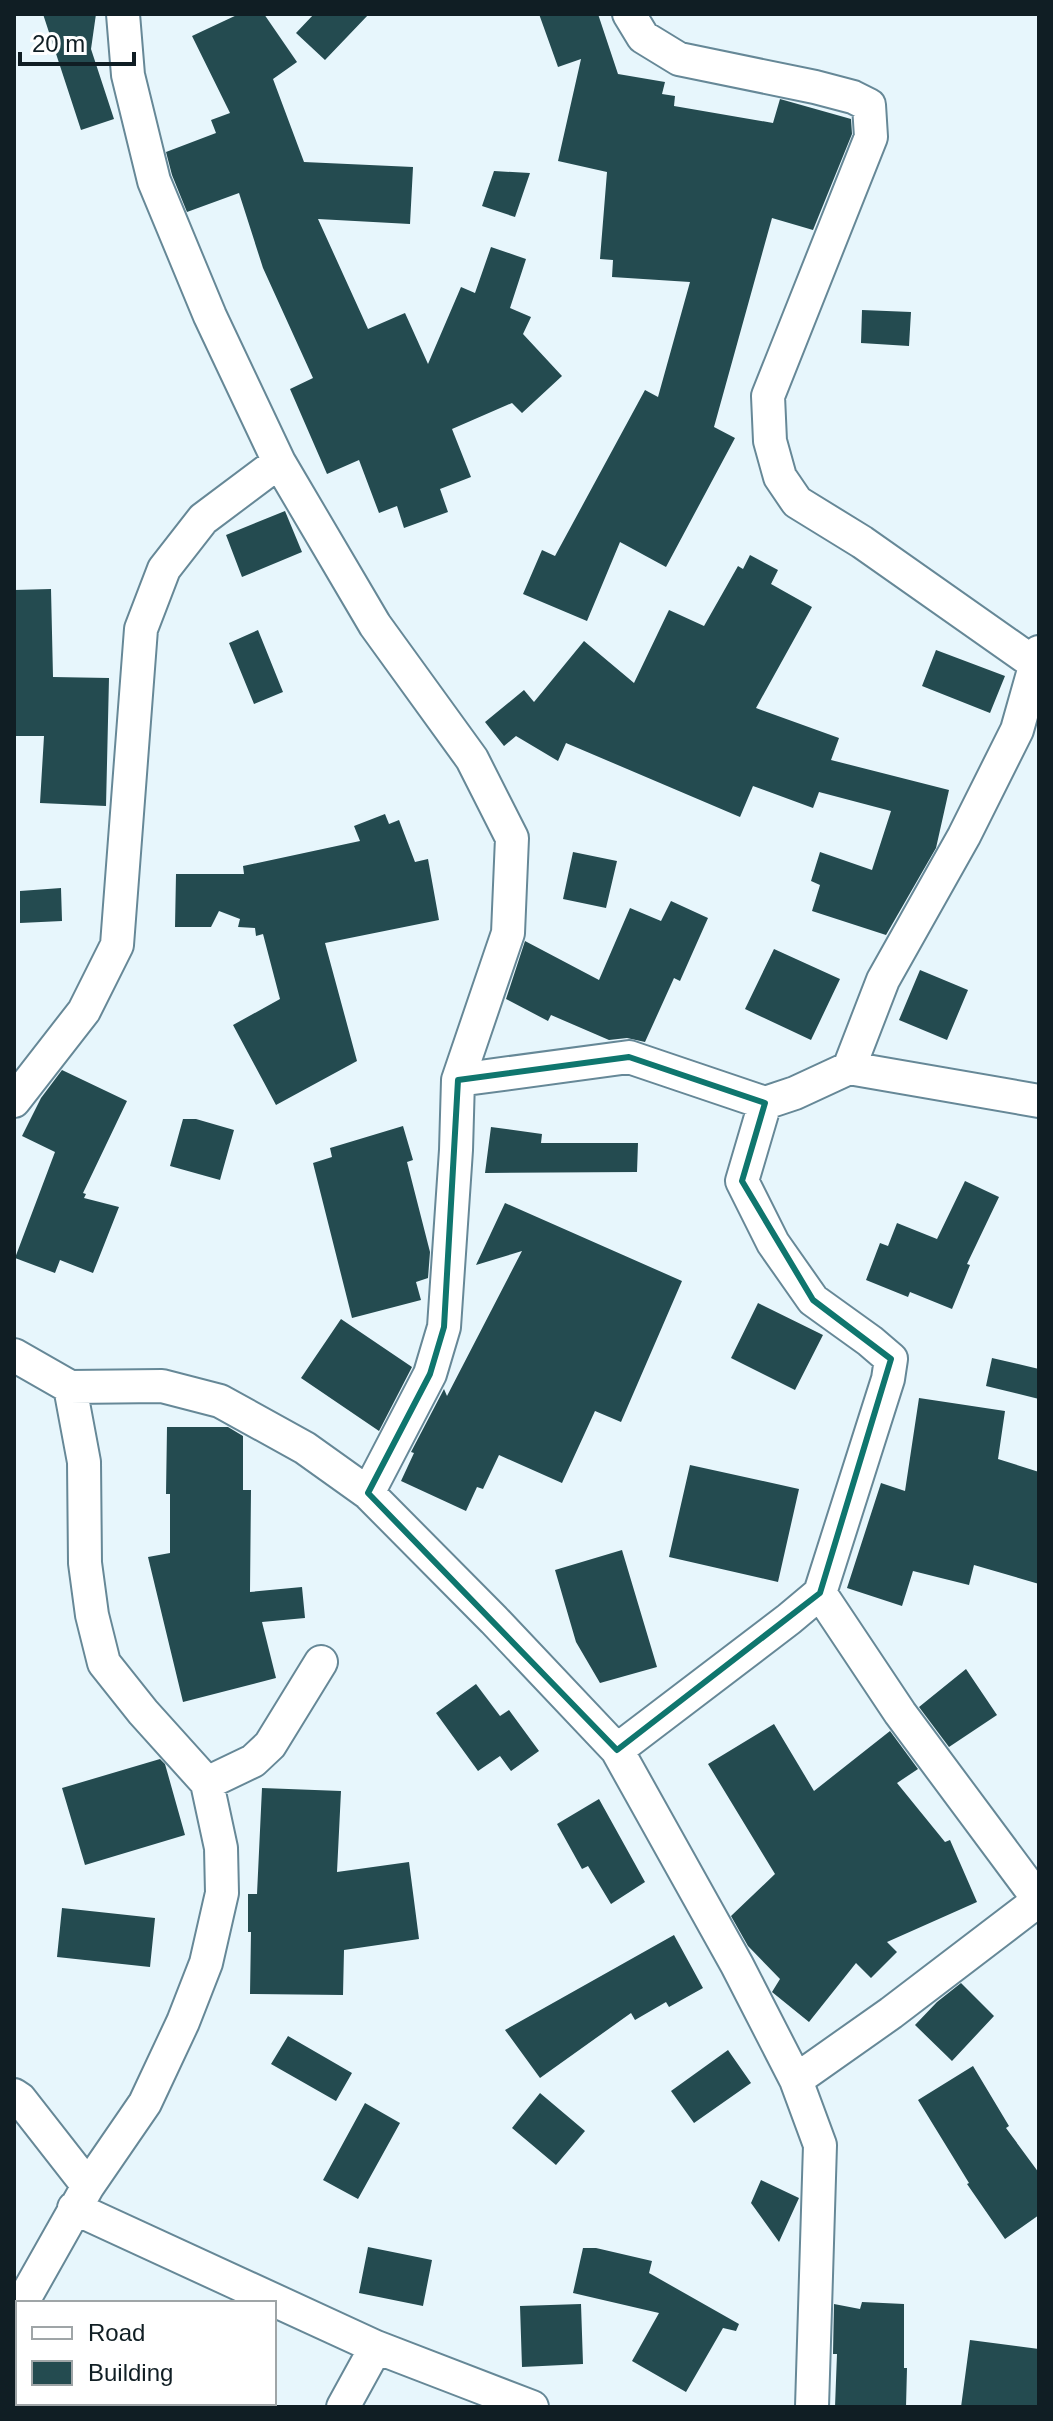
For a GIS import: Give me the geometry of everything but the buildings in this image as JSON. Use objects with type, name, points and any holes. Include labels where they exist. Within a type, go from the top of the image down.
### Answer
[{"type":"street","points":[[123,14],[128,75],[154,181],[210,316],[279,462],[375,625],[472,759],[512,838],[508,933],[458,1080],[444,1327],[430,1374],[368,1493]]},
{"type":"street","points":[[629,14],[643,37],[679,59],[815,87],[853,97],[869,105],[871,137],[768,396],[770,441],[780,477],[797,502],[1037,657],[1017,730],[964,836],[883,980],[849,1068]]},
{"type":"street","points":[[14,1101],[84,1011],[117,945],[141,629],[164,569],[203,519],[279,462]]},
{"type":"street","points":[[458,1080],[629,1057],[765,1103],[849,1068],[1039,1101]]},
{"type":"street","points":[[617,1750],[820,1593],[888,1379],[891,1359],[813,1300],[773,1243],[742,1181],[765,1103]]},
{"type":"street","points":[[14,1355],[70,1387],[162,1386],[220,1401],[305,1448],[368,1493],[617,1750],[737,1965],[796,2080],[820,2145],[812,2407]]},
{"type":"street","points":[[23,2301],[81,2197],[145,2103],[183,2022],[206,1963],[222,1893],[221,1848],[207,1783],[104,1663],[92,1615],[85,1563],[84,1462],[70,1387]]},
{"type":"street","points":[[796,2080],[891,2013],[1039,1900],[900,1713],[820,1593]]},
{"type":"street","points":[[207,1783],[253,1761],[270,1745],[321,1662]]},
{"type":"street","points":[[14,2095],[20,2099],[81,2197],[376,2347],[532,2407]]},
{"type":"street","points":[[343,2407],[376,2347]]},
{"type":"highlighted area","points":[[629,1057],[765,1103],[742,1181],[813,1300],[891,1359],[820,1593],[617,1750],[368,1493],[430,1374],[444,1327],[458,1080]]}]
